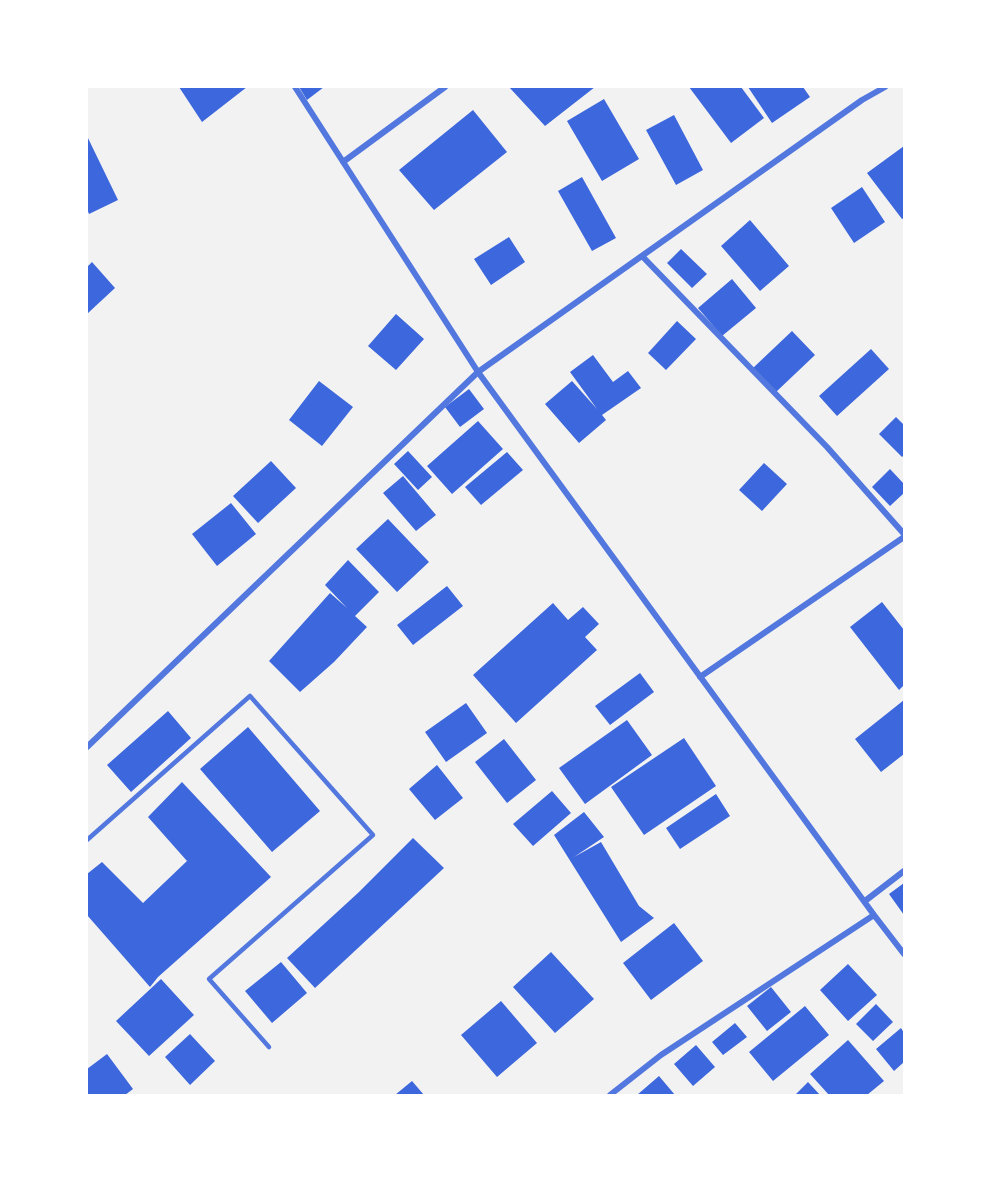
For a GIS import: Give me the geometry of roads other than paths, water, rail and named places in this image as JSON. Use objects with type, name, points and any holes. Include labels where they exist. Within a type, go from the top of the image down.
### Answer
[{"type":"street","points":[[295,87],[478,372],[904,954]]},
{"type":"street","points":[[344,162],[445,87]]},
{"type":"street","points":[[87,747],[478,372],[862,100],[885,87]]},
{"type":"street","points":[[642,256],[827,447],[904,535],[700,677]]},
{"type":"street","points":[[865,901],[904,871]]},
{"type":"street","points":[[610,1095],[662,1055],[874,915]]},
{"type":"lane","points":[[87,840],[250,696],[373,835],[209,979],[269,1047]]}]
